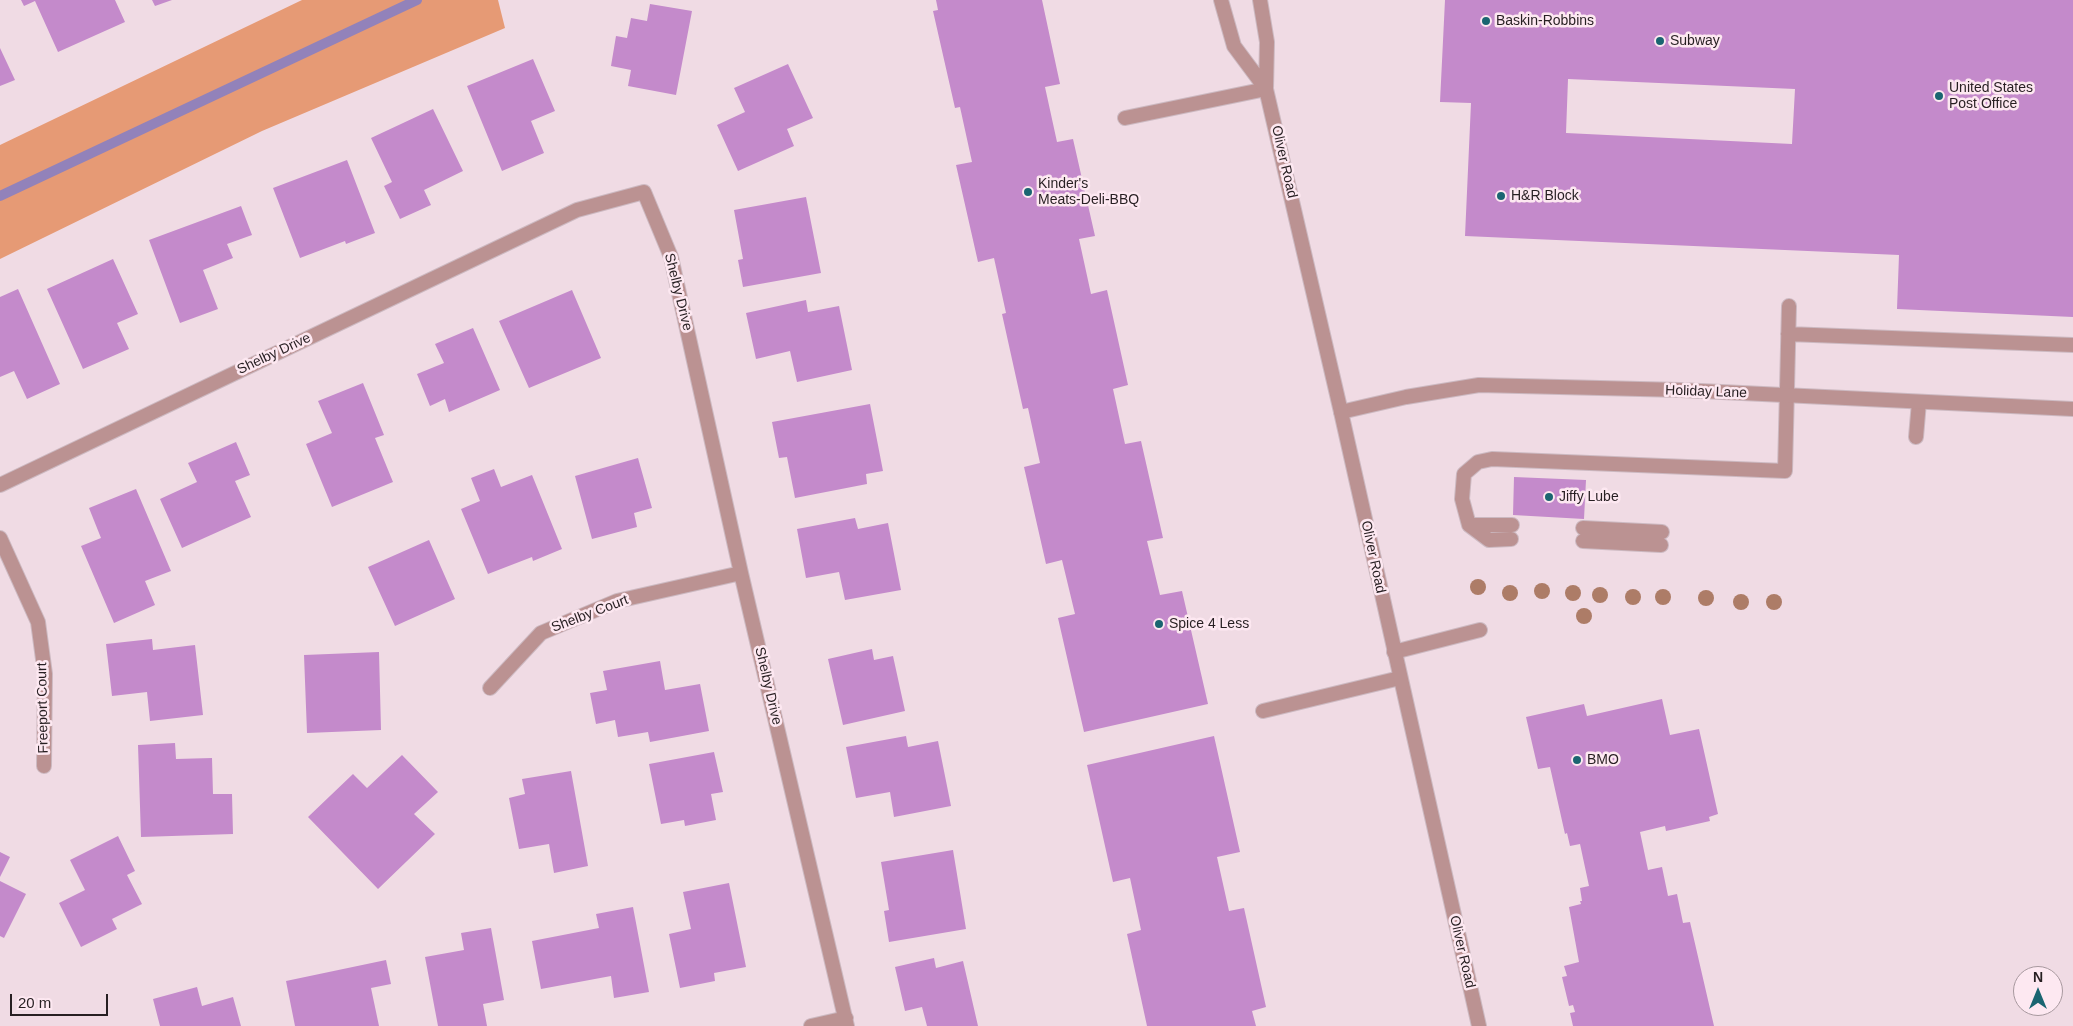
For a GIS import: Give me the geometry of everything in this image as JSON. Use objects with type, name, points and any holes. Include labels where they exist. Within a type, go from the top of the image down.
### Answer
[{"type":"street","name":"Oliver Road","points":[[1221,0],[1234,46],[1266,89]]},
{"type":"street","name":"Oliver Road","points":[[1260,0],[1267,42],[1266,89],[1341,412],[1479,1026]]},
{"type":"street","points":[[1125,118],[1266,89]]},
{"type":"street","name":"Shelby Drive","points":[[0,485],[577,210],[644,192],[671,257],[741,573],[846,1022]]},
{"type":"street","points":[[1512,532],[1489,540],[1469,525],[1462,498],[1464,474],[1478,462],[1492,459],[1665,468],[1785,471],[1788,306]]},
{"type":"street","points":[[1788,334],[2073,345]]},
{"type":"street","name":"Holiday Lane","points":[[1341,412],[1406,397],[1479,385],[1786,395],[2073,409]]},
{"type":"street","points":[[1916,437],[1919,402]]},
{"type":"street","points":[[1583,534],[1662,539]]},
{"type":"street","name":"Freeport Court","points":[[0,538],[38,622],[45,674],[44,766]]},
{"type":"street","name":"Shelby Court","points":[[490,688],[541,633],[617,601],[741,573]]},
{"type":"street","points":[[1394,652],[1480,630]]},
{"type":"street","points":[[1263,712],[1400,678]]},
{"type":"street","points":[[810,1026],[846,1022]]},
{"type":"shaded area","points":[[302,0],[498,0],[505,28],[262,131],[0,259],[0,145]]},
{"type":"building","points":[[21,0],[115,0],[125,22],[58,52],[35,1],[24,6]]},
{"type":"building","points":[[152,0],[172,0],[155,6]]},
{"type":"building","points":[[936,0],[1042,0],[1060,84],[1045,87],[1057,142],[1073,139],[1095,236],[1079,239],[1091,294],[1107,290],[1128,385],[1113,389],[1125,444],[1141,441],[1163,538],[1147,541],[1160,595],[1182,591],[1208,704],[1084,732],[1058,618],[1075,614],[1062,560],[1046,564],[1024,467],[1040,463],[1028,408],[1023,409],[1002,314],[1006,313],[994,258],[978,262],[956,165],[972,162],[960,107],[955,108],[933,11],[938,10]]},
{"type":"building","points":[[1445,0],[2073,0],[2073,317],[1897,309],[1899,255],[1465,236],[1471,103],[1440,102]],"holes":[[[1568,79],[1795,89],[1792,144],[1566,133]]]},
{"type":"building","points":[[650,4],[692,11],[676,95],[628,86],[631,70],[611,66],[616,36],[627,38],[631,18],[647,21]]},
{"type":"building","points":[[0,48],[15,80],[0,86]]},
{"type":"building","points":[[533,59],[555,111],[531,121],[544,153],[502,171],[467,86]]},
{"type":"building","points":[[788,64],[813,118],[787,129],[794,146],[738,171],[717,125],[745,112],[734,88]]},
{"type":"building","points":[[433,109],[463,171],[424,190],[431,205],[400,219],[384,186],[392,182],[371,138]]},
{"type":"building","points":[[347,160],[375,233],[346,244],[345,241],[300,258],[273,188]]},
{"type":"building","points":[[806,197],[821,273],[743,287],[738,260],[743,259],[734,210]]},
{"type":"building","points":[[241,206],[252,235],[227,244],[233,258],[203,270],[218,309],[180,323],[149,240]]},
{"type":"building","points":[[113,259],[138,314],[117,323],[129,349],[83,369],[47,289]]},
{"type":"building","points":[[18,289],[60,384],[27,399],[14,371],[0,377],[0,297]]},
{"type":"building","points":[[572,290],[601,358],[529,388],[499,321]]},
{"type":"building","points":[[806,300],[808,312],[839,306],[852,370],[797,382],[790,351],[756,359],[746,313]]},
{"type":"building","points":[[473,328],[500,390],[449,412],[445,399],[430,406],[417,374],[444,363],[435,344]]},
{"type":"building","points":[[363,383],[384,435],[375,438],[393,482],[332,507],[306,444],[332,433],[318,401]]},
{"type":"building","points":[[870,404],[883,471],[866,474],[867,484],[795,498],[787,457],[779,458],[772,422]]},
{"type":"building","points":[[236,442],[250,475],[235,481],[251,517],[182,548],[160,499],[197,482],[188,463]]},
{"type":"building","points":[[638,458],[652,508],[634,513],[637,527],[592,539],[575,476]]},
{"type":"building","points":[[494,469],[501,487],[532,475],[562,549],[533,561],[532,557],[488,574],[461,509],[480,501],[471,478]]},
{"type":"building","name":"Jiffy Lube","points":[[1514,477],[1586,480],[1584,519],[1513,515]]},
{"type":"building","points":[[136,489],[171,571],[145,581],[155,605],[114,623],[81,546],[101,538],[89,508]]},
{"type":"building","points":[[855,518],[858,529],[888,523],[901,590],[845,600],[839,572],[806,578],[797,529]]},
{"type":"building","points":[[429,540],[455,599],[395,626],[368,567]]},
{"type":"building","points":[[152,639],[153,650],[195,645],[203,715],[150,721],[147,692],[112,696],[106,644]]},
{"type":"building","points":[[872,649],[874,660],[893,656],[905,711],[843,725],[828,659]]},
{"type":"building","points":[[379,652],[381,730],[307,733],[304,655]]},
{"type":"building","points":[[660,661],[665,690],[700,684],[709,731],[650,742],[648,732],[618,737],[615,720],[596,724],[590,693],[607,690],[603,671]]},
{"type":"building","points":[[1662,699],[1670,735],[1699,729],[1718,814],[1709,817],[1710,821],[1666,831],[1665,826],[1640,832],[1648,870],[1662,867],[1668,896],[1677,894],[1683,923],[1690,922],[1714,1026],[1573,1026],[1570,1013],[1575,1012],[1573,1005],[1569,1006],[1562,977],[1567,976],[1564,966],[1579,962],[1569,907],[1581,904],[1580,888],[1589,886],[1580,844],[1570,846],[1567,833],[1565,834],[1550,767],[1538,769],[1526,717],[1584,704],[1587,716]]},
{"type":"building","points":[[906,736],[908,747],[938,741],[951,806],[894,817],[890,792],[856,798],[846,747]]},
{"type":"building","points":[[1214,736],[1240,852],[1217,857],[1229,911],[1244,908],[1266,1007],[1252,1011],[1256,1026],[1147,1026],[1127,934],[1141,930],[1130,878],[1113,882],[1087,765]]},
{"type":"building","points":[[175,743],[176,759],[212,758],[213,794],[232,794],[233,834],[141,837],[138,745]]},
{"type":"building","points":[[714,752],[723,792],[711,794],[716,820],[685,826],[684,820],[661,824],[649,764]]},
{"type":"building","points":[[402,755],[438,792],[414,814],[435,834],[378,889],[308,817],[353,774],[367,788]]},
{"type":"building","points":[[571,771],[588,866],[554,873],[549,844],[519,849],[509,798],[525,794],[522,779]]},
{"type":"building","points":[[118,836],[135,871],[127,875],[142,904],[112,919],[117,929],[81,947],[59,903],[85,890],[70,860]]},
{"type":"building","points":[[953,850],[966,929],[889,942],[884,911],[889,910],[881,862]]},
{"type":"building","points":[[0,852],[10,857],[0,877]]},
{"type":"building","points":[[0,881],[26,894],[4,938],[0,936]]},
{"type":"building","points":[[729,883],[746,967],[714,973],[715,981],[680,988],[669,934],[691,929],[683,892]]},
{"type":"building","points":[[633,907],[649,992],[614,998],[611,976],[541,989],[532,941],[599,928],[596,914]]},
{"type":"building","points":[[491,928],[504,1000],[483,1004],[487,1026],[438,1026],[425,957],[464,950],[461,933]]},
{"type":"building","points":[[934,958],[936,968],[963,961],[978,1026],[927,1026],[922,1007],[905,1011],[895,967]]},
{"type":"building","points":[[386,960],[391,984],[371,988],[379,1026],[295,1026],[286,981]]},
{"type":"building","points":[[197,987],[202,1006],[233,997],[241,1026],[160,1026],[153,999]]},
{"type":"waterway","points":[[0,196],[417,0]]},
{"type":"place","name":"Baskin-Robbins","points":[[1486,21]]},
{"type":"place","name":"Subway","points":[[1660,41]]},
{"type":"place","name":"United States Post Office","points":[[1939,96]]},
{"type":"place","name":"Kinder's Meats-Deli-BBQ","points":[[1028,192]]},
{"type":"place","name":"H&R Block","points":[[1501,196]]},
{"type":"place","name":"Jiffy Lube","points":[[1549,497]]},
{"type":"place","name":"Spice 4 Less","points":[[1159,624]]},
{"type":"place","name":"BMO","points":[[1577,760]]}]
